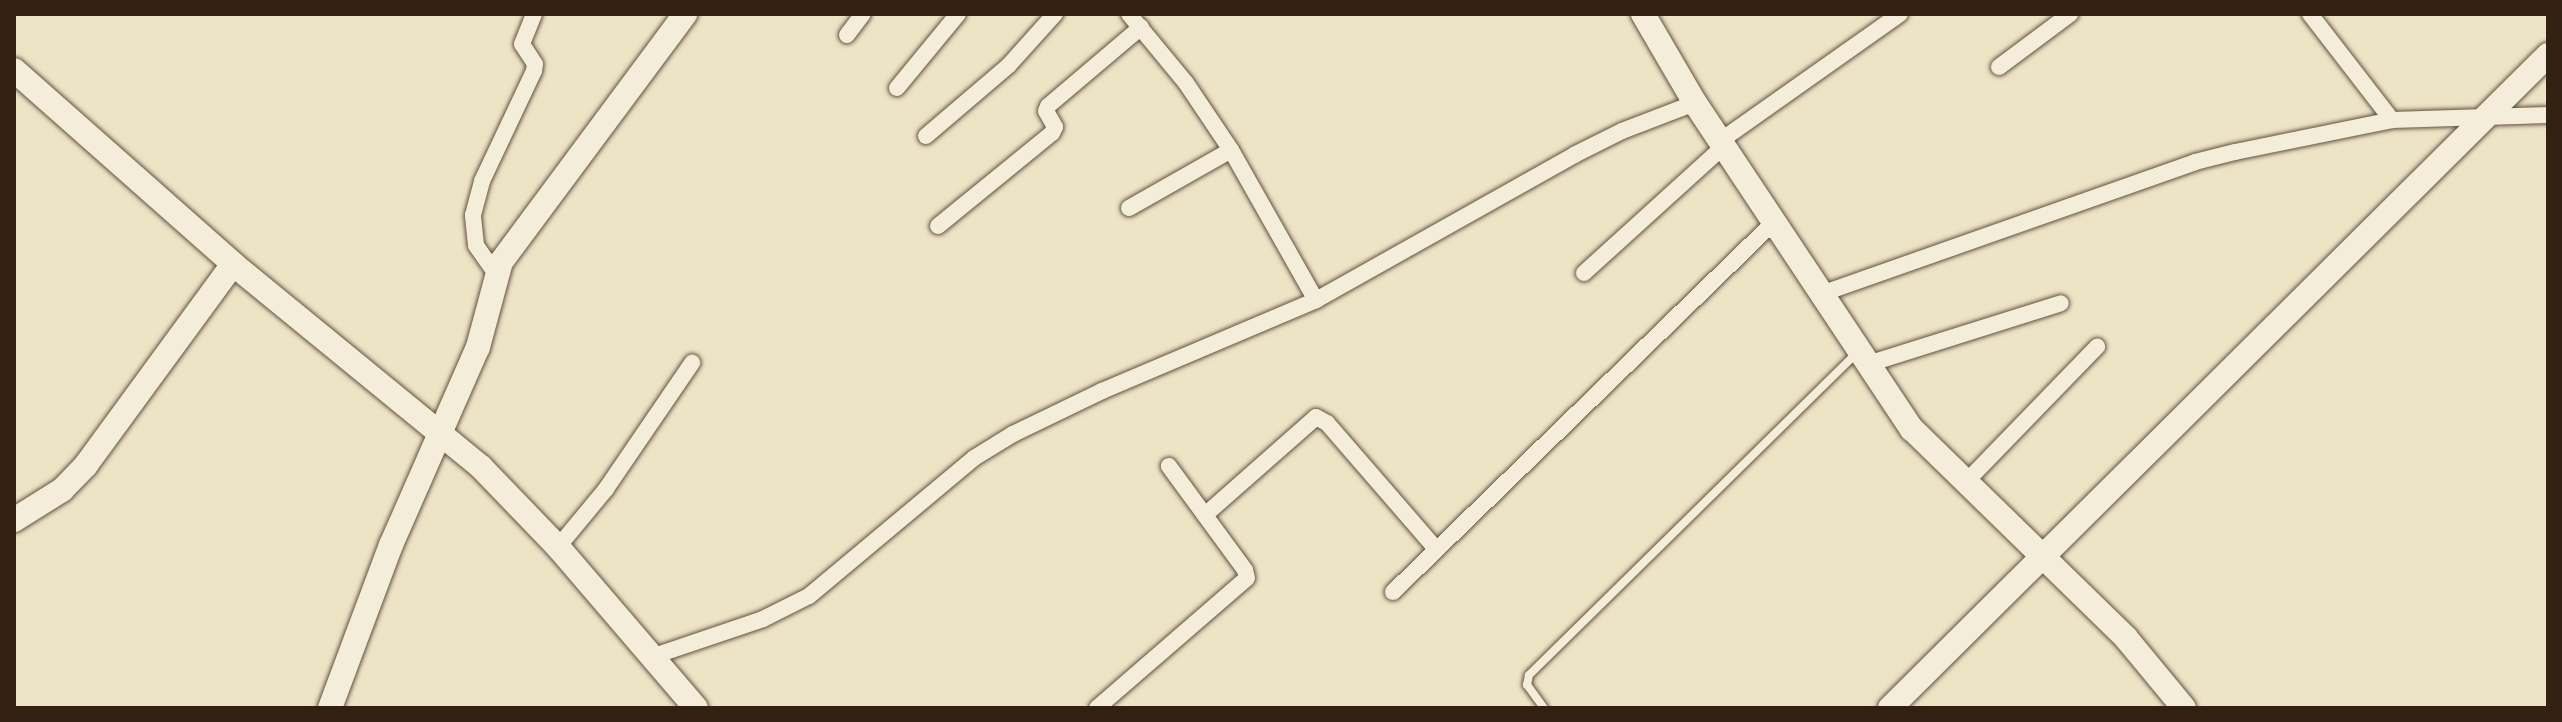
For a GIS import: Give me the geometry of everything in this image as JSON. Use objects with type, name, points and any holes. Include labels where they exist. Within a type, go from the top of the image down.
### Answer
[{"type":"street","points":[[496,274],[476,245],[473,215],[482,181],[534,71],[535,64],[522,44],[534,14]]},
{"type":"street","points":[[330,708],[391,545],[478,347],[496,274],[511,248],[685,14]]},
{"type":"street","points":[[847,35],[863,14]]},
{"type":"street","points":[[897,88],[958,14]]},
{"type":"street","points":[[926,136],[1009,65],[1055,14]]},
{"type":"street","points":[[1643,14],[1695,103],[1912,429],[2126,638],[2184,708]]},
{"type":"street","points":[[1584,273],[1722,143],[1900,14]]},
{"type":"street","points":[[1999,67],[2070,14]]},
{"type":"street","points":[[2310,14],[2392,120]]},
{"type":"street","points":[[938,226],[1052,133],[1055,127],[1046,111],[1048,106],[1135,19],[1186,83],[1231,150],[1316,300]]},
{"type":"street","points":[[1890,708],[2489,117],[2548,55]]},
{"type":"street","points":[[14,70],[233,264],[439,430],[558,547],[696,708]]},
{"type":"street","points":[[654,656],[763,619],[809,596],[974,458],[1013,434],[1102,391],[1316,300],[1574,155],[1622,131],[1695,103]]},
{"type":"street","points":[[1821,294],[2195,162],[2392,120],[2548,115]]},
{"type":"street","points":[[1129,208],[1231,150]]},
{"type":"street","points":[[1393,592],[1774,222]]},
{"type":"street","points":[[14,520],[62,490],[80,473],[233,264]]},
{"type":"street","points":[[1864,357],[2061,303]]},
{"type":"street","points":[[1965,483],[2097,347]]},
{"type":"street","points":[[558,547],[606,489],[692,363]]},
{"type":"street","points":[[1205,515],[1316,417],[1327,423],[1436,549]]},
{"type":"street","points":[[1097,708],[1247,578],[1245,570],[1169,466]]},
{"type":"lane","points":[[1544,708],[1527,685],[1529,675],[1864,357]]}]
